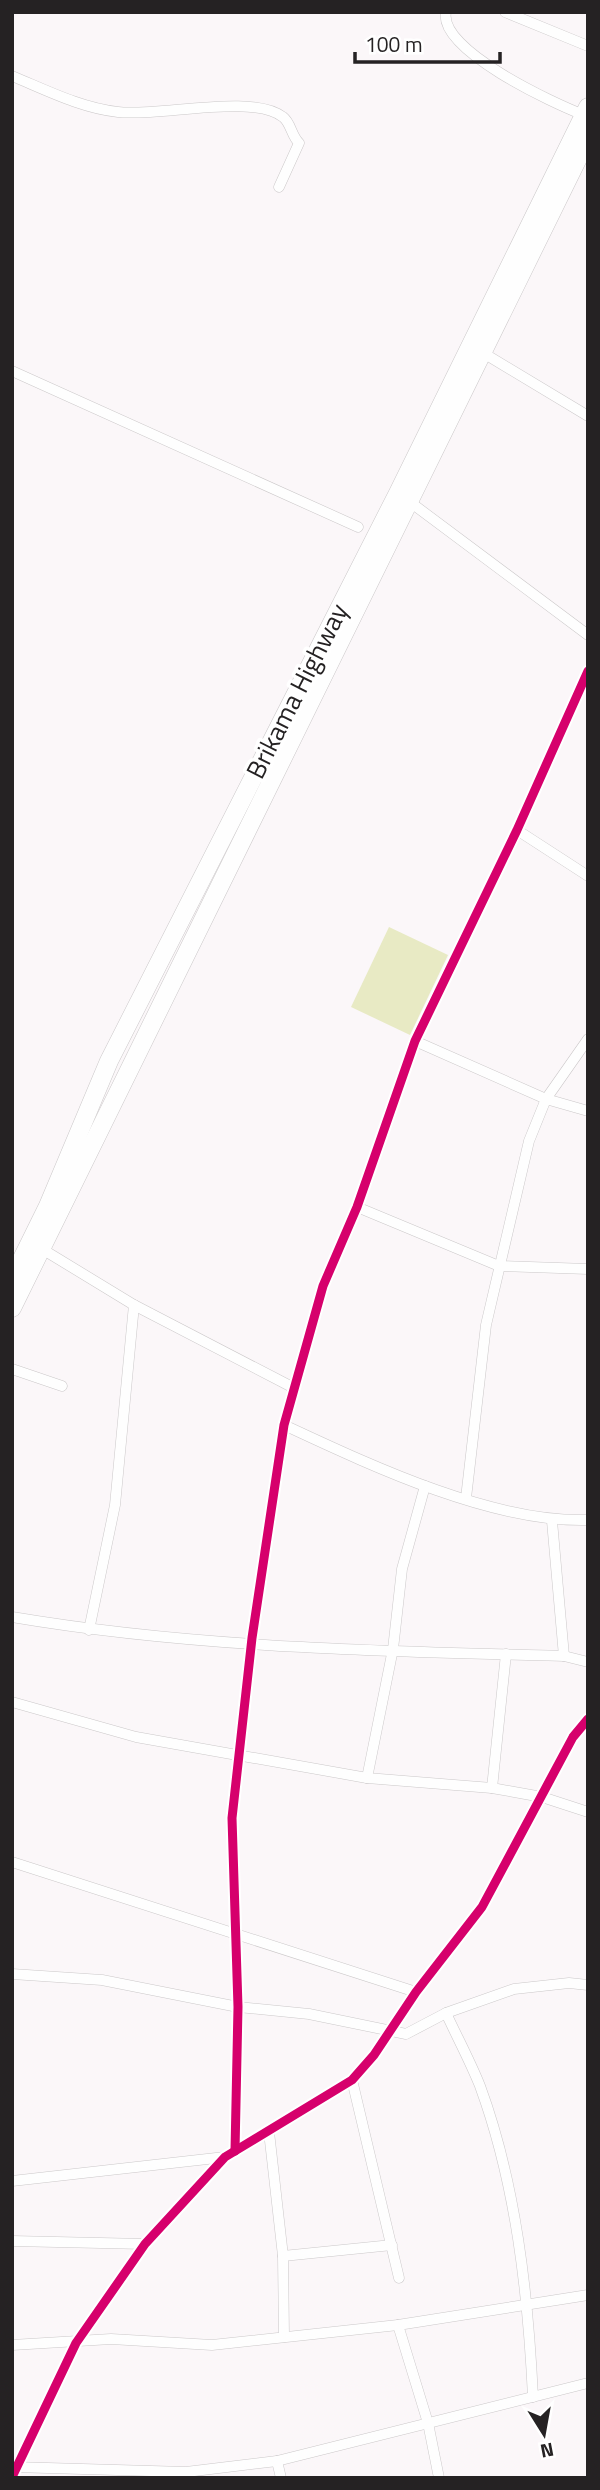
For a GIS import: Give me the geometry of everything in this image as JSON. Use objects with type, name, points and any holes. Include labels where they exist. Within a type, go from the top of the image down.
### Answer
[{"type":"highway","name":"Brikama Highway","points":[[12,1308],[558,182],[586,111]]},
{"type":"highway","name":"Brikama Highway","points":[[558,182],[588,138]]},
{"type":"highway","name":"Brikama Highway","points":[[12,1279],[48,1206],[109,1061],[403,498]]},
{"type":"street","points":[[446,12],[446,26],[457,43],[471,55],[560,105],[586,111]]},
{"type":"street","points":[[505,12],[588,46]]},
{"type":"street","points":[[12,76],[85,105],[119,113],[251,107],[275,113],[288,123],[290,134],[299,143],[279,187]]},
{"type":"street","points":[[476,349],[588,416]]},
{"type":"street","points":[[12,371],[358,527]]},
{"type":"street","points":[[403,498],[588,635]]},
{"type":"street","points":[[235,2151],[237,2007],[232,1818],[251,1646],[284,1424],[323,1286],[357,1207],[415,1041],[517,830],[588,671]]},
{"type":"street","points":[[517,830],[588,876]]},
{"type":"street","points":[[466,1498],[486,1325],[529,1141],[546,1099],[588,1039]]},
{"type":"street","points":[[415,1041],[546,1099],[588,1111]]},
{"type":"street","points":[[357,1207],[499,1266],[588,1269]]},
{"type":"street","points":[[42,1249],[134,1305],[294,1388]]},
{"type":"street","points":[[89,1630],[115,1505],[134,1305]]},
{"type":"street","points":[[12,1369],[62,1386]]},
{"type":"street","points":[[284,1424],[425,1486],[552,1521],[588,1520]]},
{"type":"street","points":[[367,1778],[393,1650],[402,1569],[425,1486]]},
{"type":"street","points":[[552,1521],[564,1656]]},
{"type":"street","points":[[12,1617],[89,1630],[251,1646],[564,1656],[588,1662]]},
{"type":"street","points":[[492,1788],[506,1654]]},
{"type":"street","points":[[12,1703],[136,1737],[367,1778],[492,1788],[542,1797],[588,1812]]},
{"type":"street","points":[[588,1720],[573,1737],[482,1907],[416,1992],[393,2029],[352,2080],[225,2157],[145,2244],[76,2343],[14,2470],[186,2475],[276,2462],[588,2383]]},
{"type":"street","points":[[12,1862],[416,1992]]},
{"type":"street","points":[[12,1974],[102,1980],[237,2007],[309,2014],[393,2029],[406,2034],[446,2013],[514,1989],[569,1983],[588,1985]]},
{"type":"street","points":[[446,2013],[479,2085],[493,2128],[529,2305],[533,2397]]},
{"type":"street","points":[[352,2080],[399,2278]]},
{"type":"street","points":[[270,2132],[283,2256],[284,2337]]},
{"type":"street","points":[[12,2181],[225,2157]]},
{"type":"street","points":[[12,2241],[145,2244]]},
{"type":"street","points":[[283,2256],[392,2245]]},
{"type":"street","points":[[12,2345],[111,2339],[212,2345],[398,2325],[588,2295]]},
{"type":"street","points":[[398,2325],[428,2423],[439,2478]]},
{"type":"street","points":[[276,2462],[281,2478]]},
{"type":"green space","points":[[389,927],[448,955],[410,1035],[351,1007]]},
{"type":"cycle path","points":[[235,2151],[238,2007],[232,1818],[252,1638],[284,1425],[323,1286],[357,1207],[415,1041],[517,830],[588,671]]},
{"type":"cycle path","points":[[12,2477],[76,2343],[145,2244],[225,2157],[352,2080],[374,2055],[416,1992],[482,1907],[573,1737],[588,1719]]}]
